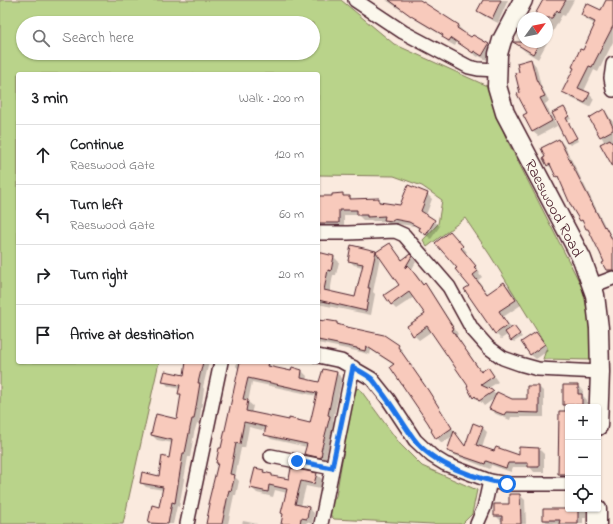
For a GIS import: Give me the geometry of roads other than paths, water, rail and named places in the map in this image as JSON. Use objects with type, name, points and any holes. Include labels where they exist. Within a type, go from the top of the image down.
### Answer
[{"type":"street","points":[[355,0],[403,32],[469,67],[497,70]]},
{"type":"street","name":"Raeswood Road","points":[[523,0],[502,40],[498,54],[498,86],[505,113],[582,259],[596,295],[600,372],[599,404]]},
{"type":"street","points":[[613,64],[611,78],[613,90]]},
{"type":"street","points":[[320,233],[395,231],[404,235],[449,287],[472,329],[493,351],[504,358],[538,369],[600,372]]},
{"type":"street","points":[[592,286],[613,278]]},
{"type":"street","points":[[320,356],[341,361],[372,379],[388,399],[415,440],[432,456],[445,464],[490,481],[507,484],[565,484]]},
{"type":"street","points":[[187,524],[221,364]]},
{"type":"street","points":[[323,524],[332,468],[353,367]]},
{"type":"street","points":[[271,456],[332,468]]},
{"type":"street","points":[[477,524],[484,508],[490,481]]},
{"type":"street","points":[[597,512],[597,524]]}]
